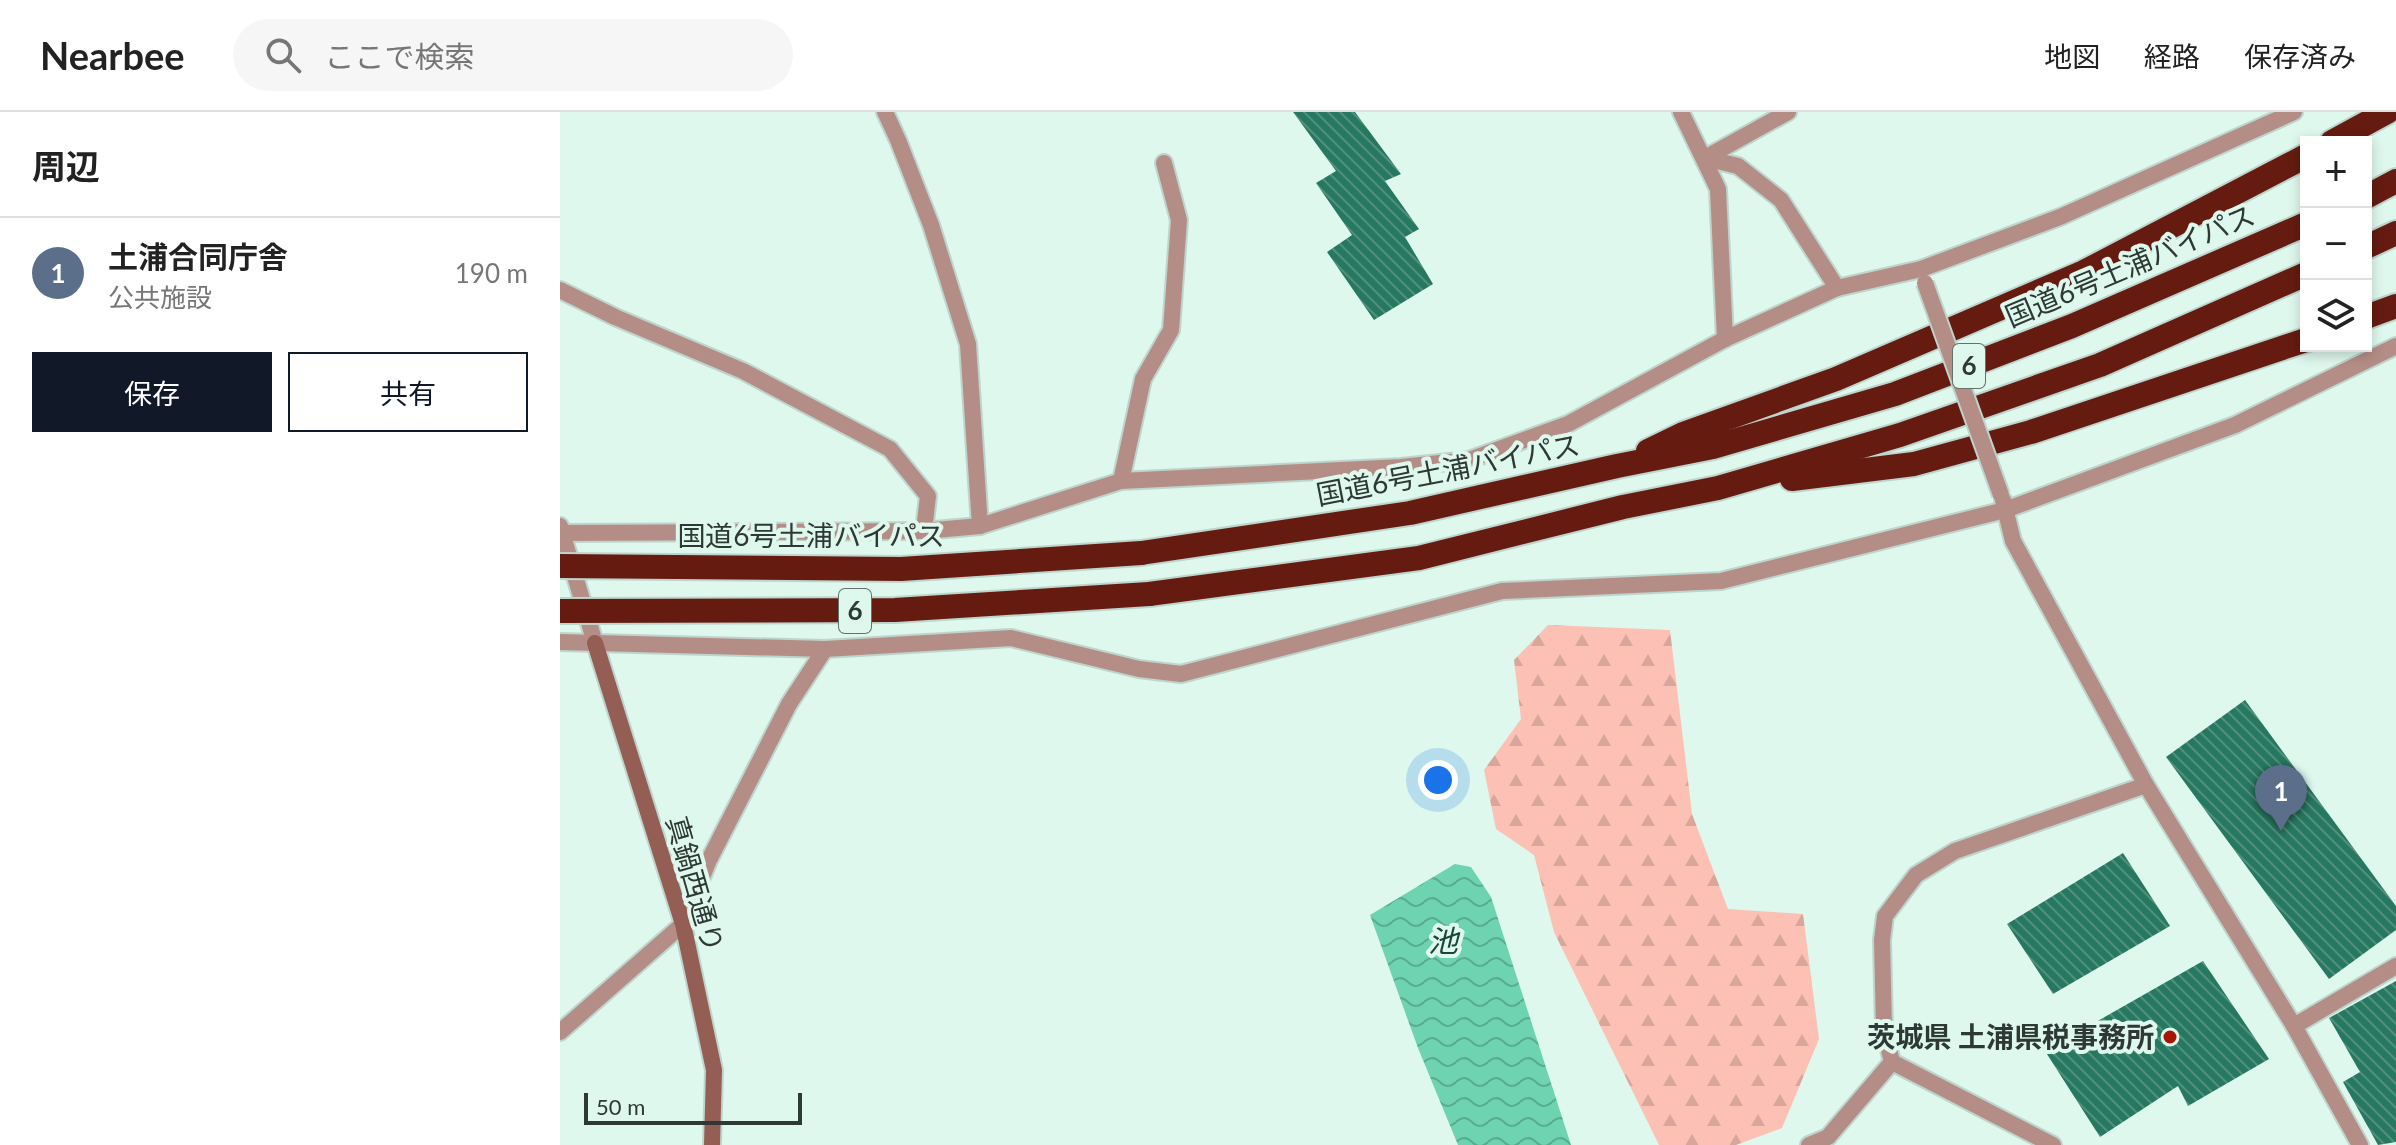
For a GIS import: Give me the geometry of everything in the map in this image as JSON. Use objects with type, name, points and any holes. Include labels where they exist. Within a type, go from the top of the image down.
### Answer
[{"type":"highway","points":[[2343,136],[2387,112]]},
{"type":"highway","points":[[1617,466],[1683,434],[1836,379],[2084,272],[2300,159]]},
{"type":"highway","points":[[2372,194],[2396,181]]},
{"type":"highway","name":"国道6号土浦バイパス","points":[[560,566],[901,569],[1141,553],[1410,513],[1713,447],[1895,394],[2072,326],[2300,227]]},
{"type":"highway","points":[[2372,244],[2396,233]]},
{"type":"highway","name":"6","points":[[560,611],[895,610],[1149,594],[1419,558],[1623,507],[1718,488],[1900,435],[2100,365],[2300,277]]},
{"type":"highway","points":[[2372,315],[2396,306]]},
{"type":"highway","points":[[1718,488],[1914,464],[2031,432],[2300,342]]},
{"type":"street","points":[[885,112],[931,225],[968,344],[980,526]]},
{"type":"street","points":[[1681,112],[1718,189],[1725,339]]},
{"type":"street","points":[[1705,158],[1788,112]]},
{"type":"street","points":[[595,643],[561,531],[924,531],[980,526],[1121,481],[1401,467],[1469,460],[1568,424],[1725,339],[1837,288],[1923,276],[2294,112]]},
{"type":"street","points":[[1705,158],[1738,166],[1781,200],[1837,288]]},
{"type":"street","points":[[1121,481],[1143,379],[1171,330],[1179,220],[1164,163]]},
{"type":"street","points":[[1923,276],[2003,502],[2013,541],[2146,785],[2294,1026],[2360,1145]]},
{"type":"street","points":[[560,290],[615,317],[743,371],[890,449],[928,496],[924,531]]},
{"type":"street","points":[[560,642],[825,649],[1011,638],[1139,669],[1181,674],[1502,591],[1721,581],[2003,502],[2235,425],[2396,346]]},
{"type":"street","name":"真鍋西通り","points":[[595,643],[683,924],[714,1070],[712,1145]]},
{"type":"street","points":[[560,1032],[683,924],[709,860],[745,789],[789,704],[825,649]]},
{"type":"street","points":[[2053,1145],[1892,1062],[1884,1030],[1885,916],[1916,875],[1955,851],[2146,785]]},
{"type":"street","points":[[2294,1026],[2396,966]]},
{"type":"street","points":[[1809,1145],[1828,1137],[1892,1062]]},
{"type":"green space","points":[[1548,625],[1670,630],[1692,814],[1728,909],[1803,914],[1819,1039],[1782,1128],[1736,1145],[1659,1145],[1554,932],[1534,855],[1496,829],[1484,770],[1521,719],[1514,660]]},
{"type":"water","name":"池","points":[[1455,864],[1471,867],[1491,897],[1571,1145],[1458,1145],[1418,1048],[1370,915]]},
{"type":"building","points":[[1293,112],[1355,112],[1401,174],[1385,181],[1419,229],[1405,237],[1433,284],[1374,320],[1327,252],[1352,235],[1316,183],[1336,171]]},
{"type":"building","points":[[2245,700],[2396,906],[2396,930],[2329,979],[2166,757]]},
{"type":"building","points":[[2123,853],[2170,926],[2053,994],[2007,924]]},
{"type":"building","points":[[2203,961],[2269,1059],[2188,1106],[2178,1086],[2100,1137],[2045,1051]]},
{"type":"building","points":[[2396,981],[2396,1142],[2378,1145],[2343,1082],[2360,1072],[2329,1018]]},
{"type":"place","name":"土浦合同庁舎","points":[[2281,831]]},
{"type":"place","name":"茨城県 土浦県税事務所","points":[[2170,1037]]}]
